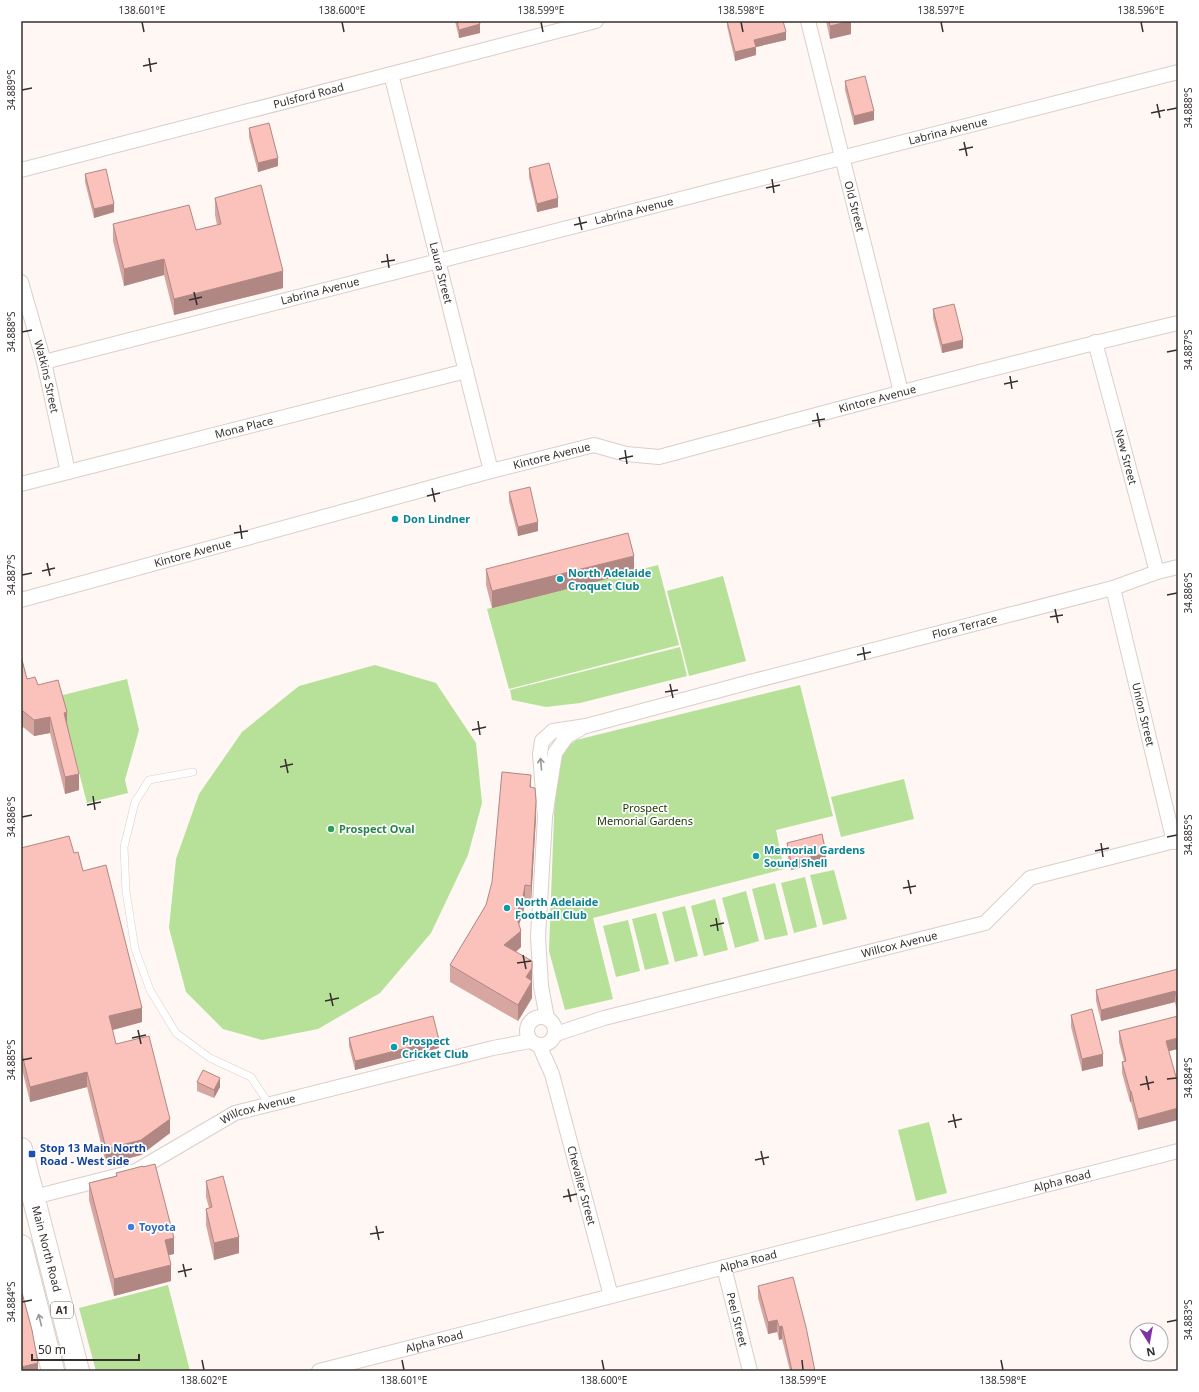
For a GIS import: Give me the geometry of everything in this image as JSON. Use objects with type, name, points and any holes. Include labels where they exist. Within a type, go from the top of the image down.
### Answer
[{"type":"highway","name":"Main North Road","points":[[21,1149],[78,1371]]},
{"type":"highway","points":[[22,1252],[46,1248]]},
{"type":"highway","name":"A1","points":[[22,1252],[53,1371]]},
{"type":"street","name":"Pulsford Road","points":[[21,170],[596,21]]},
{"type":"street","name":"Old Street","points":[[808,21],[901,392]]},
{"type":"street","name":"Labrina Avenue","points":[[44,362],[438,260],[1178,72]]},
{"type":"street","name":"Laura Street","points":[[391,74],[492,471]]},
{"type":"street","name":"Watkins Street","points":[[21,282],[44,362],[68,472]]},
{"type":"street","name":"Kintore Avenue","points":[[21,600],[492,471],[594,445],[626,454],[659,457],[901,392],[1095,342],[1178,323]]},
{"type":"street","name":"New Street","points":[[1095,342],[1157,572]]},
{"type":"street","name":"Mona Place","points":[[21,484],[466,371]]},
{"type":"street","name":"Flora Terrace","points":[[545,817],[555,753],[567,736],[586,726],[1113,588],[1157,572],[1178,567]]},
{"type":"street","name":"Union Street","points":[[1113,588],[1176,841]]},
{"type":"street","name":"Chevalier Street","points":[[545,817],[538,937],[542,1031],[611,1296]]},
{"type":"street","name":"Willcox Avenue","points":[[34,1197],[136,1171],[234,1113],[493,1048],[542,1031],[604,1018],[985,923],[1030,878],[1176,841]]},
{"type":"street","name":"Alpha Road","points":[[318,1371],[1178,1151]]},
{"type":"street","name":"Peel Street","points":[[724,1267],[750,1371]]},
{"type":"lane","points":[[193,772],[149,780],[135,802],[124,847],[126,891],[135,949],[150,990],[176,1033],[210,1058],[251,1077],[269,1104]]},
{"type":"green space","points":[[658,565],[679,645],[509,689],[487,609]]},
{"type":"green space","points":[[723,576],[746,661],[689,676],[667,591]]},
{"type":"green space","points":[[680,647],[687,676],[580,703],[546,707],[512,700],[510,690]]},
{"type":"green space","name":"Prospect Oval","points":[[375,665],[436,683],[476,743],[482,803],[468,855],[431,933],[380,993],[318,1029],[262,1040],[223,1029],[186,992],[169,928],[176,859],[199,794],[242,732],[299,686]]},
{"type":"green space","points":[[127,679],[139,730],[125,780],[128,793],[87,803],[59,696]]},
{"type":"green space","name":"Prospect Memorial Gardens","points":[[800,685],[833,816],[776,830],[784,869],[593,918],[613,999],[565,1010],[549,951],[556,763],[563,750],[576,740]]},
{"type":"green space","points":[[904,779],[914,819],[841,837],[831,797]]},
{"type":"green space","points":[[834,870],[847,919],[823,925],[810,875]]},
{"type":"green space","points":[[805,877],[817,927],[794,933],[781,883]]},
{"type":"green space","points":[[775,883],[788,935],[765,940],[752,889]]},
{"type":"green space","points":[[746,891],[759,941],[735,948],[722,898]]},
{"type":"green space","points":[[715,899],[728,950],[704,956],[691,906]]},
{"type":"green space","points":[[685,906],[698,956],[675,962],[662,912]]},
{"type":"green space","points":[[656,913],[669,964],[645,970],[632,919]]},
{"type":"green space","points":[[628,920],[640,971],[616,977],[603,926]]},
{"type":"green space","points":[[929,1122],[947,1193],[916,1201],[898,1130]]},
{"type":"green space","points":[[168,1285],[190,1371],[96,1371],[79,1308]]},
{"type":"building","points":[[457,21],[479,21],[480,24],[459,30]]},
{"type":"building","points":[[727,21],[783,21],[786,32],[754,40],[756,47],[735,52]]},
{"type":"building","points":[[829,21],[851,21],[830,26]]},
{"type":"building","points":[[865,76],[874,111],[854,116],[845,81]]},
{"type":"building","points":[[269,123],[278,158],[258,163],[249,128]]},
{"type":"building","points":[[549,163],[558,198],[537,204],[529,168]]},
{"type":"building","points":[[106,169],[114,204],[94,209],[85,174]]},
{"type":"building","points":[[261,185],[283,271],[174,299],[164,259],[124,269],[113,224],[189,205],[196,230],[221,224],[215,198]]},
{"type":"building","points":[[954,304],[963,340],[942,345],[933,309]]},
{"type":"building","points":[[530,487],[538,522],[518,527],[509,492]]},
{"type":"building","points":[[628,533],[634,556],[492,591],[486,569]]},
{"type":"building","points":[[21,656],[27,679],[35,677],[38,685],[58,680],[67,712],[64,713],[79,774],[65,777],[50,717],[34,720],[23,711],[21,713]]},
{"type":"building","name":"North Adelaide Football Club","points":[[502,772],[531,775],[530,787],[535,788],[536,801],[531,886],[525,885],[523,897],[516,915],[521,931],[504,945],[532,961],[532,968],[526,977],[532,981],[518,1005],[450,965],[486,905],[492,882]]},
{"type":"building","points":[[822,834],[826,853],[791,862],[787,843]]},
{"type":"building","points":[[69,836],[74,853],[78,852],[83,871],[106,865],[142,1008],[109,1016],[116,1044],[149,1036],[170,1119],[141,1140],[106,1149],[87,1072],[30,1087],[21,1050],[21,848]]},
{"type":"building","points":[[1178,969],[1178,1005],[1175,991],[1101,1010],[1096,990]]},
{"type":"building","points":[[1092,1009],[1103,1054],[1082,1059],[1071,1015]]},
{"type":"building","name":"Prospect Cricket Club","points":[[433,1016],[439,1040],[355,1061],[349,1038]]},
{"type":"building","points":[[1178,1016],[1178,1038],[1166,1041],[1178,1084],[1178,1108],[1138,1119],[1122,1062],[1126,1061],[1119,1031]]},
{"type":"building","points":[[203,1070],[220,1078],[214,1090],[197,1082]]},
{"type":"building","name":"Toyota","points":[[155,1164],[174,1238],[165,1240],[171,1265],[114,1279],[89,1183],[117,1176],[116,1173]]},
{"type":"building","points":[[223,1176],[239,1237],[214,1243],[206,1209],[212,1207],[206,1181]]},
{"type":"building","points":[[793,1277],[806,1327],[815,1371],[792,1371],[782,1326],[779,1327],[777,1320],[768,1322],[758,1286]]},
{"type":"building","points":[[21,1289],[32,1330],[38,1363],[21,1367]]},
{"type":"place","name":"Don Lindner","points":[[395,519]]},
{"type":"place","name":"North Adelaide Croquet Club","points":[[560,579]]},
{"type":"place","name":"Prospect Oval","points":[[331,829]]},
{"type":"place","name":"Memorial Gardens Sound Shell","points":[[756,856]]},
{"type":"place","name":"North Adelaide Football Club","points":[[507,908]]},
{"type":"place","name":"Prospect Cricket Club","points":[[394,1047]]},
{"type":"place","name":"Stop 13 Main North Road - West side","points":[[32,1154]]},
{"type":"place","name":"Toyota","points":[[131,1227]]}]
